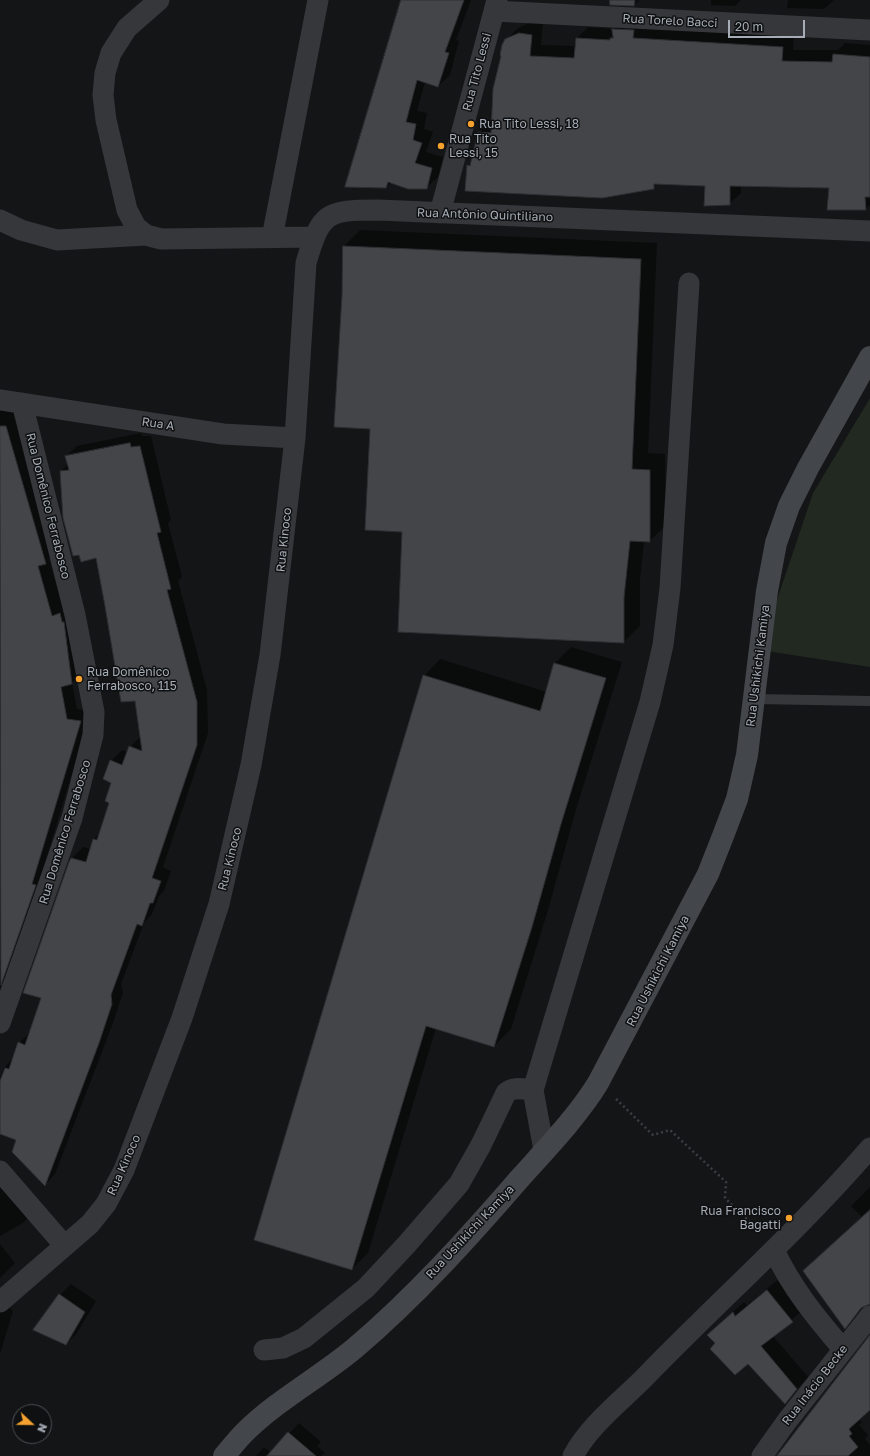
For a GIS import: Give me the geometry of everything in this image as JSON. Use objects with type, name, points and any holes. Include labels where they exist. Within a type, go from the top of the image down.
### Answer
[{"type":"main road","name":"Rua Ushikichi Kamiya","points":[[224,1456],[244,1433],[283,1401],[353,1350],[380,1327],[473,1232],[544,1150],[590,1095],[598,1083],[708,874],[737,799],[747,755],[767,591],[776,543],[789,506],[870,357]]},
{"type":"street","points":[[146,235],[136,227],[127,210],[106,120],[103,95],[105,73],[111,53],[127,28],[159,0]]},
{"type":"street","points":[[272,238],[318,0]]},
{"type":"street","name":"Rua Torelo Bacci","points":[[495,6],[870,30]]},
{"type":"street","name":"Rua Tito Lessi","points":[[440,213],[495,6]]},
{"type":"street","name":"Rua Antônio Quintiliano","points":[[295,438],[306,263],[314,237],[323,222],[334,213],[348,210],[440,213],[870,231]]},
{"type":"street","points":[[0,220],[21,230],[57,240],[89,240],[146,235],[179,240],[314,237]]},
{"type":"street","points":[[544,1150],[533,1090],[650,702],[663,645],[670,588],[689,283]]},
{"type":"street","name":"Rua A","points":[[0,400],[235,435],[295,438]]},
{"type":"street","name":"Rua Domênico Ferrabosco","points":[[0,1023],[72,818],[92,742],[94,712],[75,615],[22,404]]},
{"type":"street","name":"Rua Kinoco","points":[[0,1302],[90,1224],[106,1204],[124,1170],[182,1018],[219,904],[251,765],[270,655],[295,438]]},
{"type":"street","points":[[264,1350],[283,1348],[304,1338],[366,1288],[407,1244],[459,1184],[481,1145],[506,1093],[509,1090],[516,1088],[533,1090]]},
{"type":"street","points":[[573,1456],[599,1422],[694,1326],[774,1250],[834,1190],[870,1148]]},
{"type":"street","points":[[0,1172],[64,1245]]},
{"type":"street","points":[[774,1250],[784,1271],[818,1321],[843,1349]]},
{"type":"street","name":"Rua Inácio Becke","points":[[762,1456],[787,1421],[870,1316]]},
{"type":"lane","points":[[754,699],[870,701]]},
{"type":"path","points":[[598,1083],[654,1135],[670,1130],[726,1182],[725,1198],[761,1233],[774,1250]]},
{"type":"shaded area","points":[[870,398],[870,667],[760,650],[813,493]]},
{"type":"building","points":[[401,0],[464,0],[445,52],[449,53],[438,87],[417,80],[406,122],[416,124],[413,140],[422,143],[415,163],[432,168],[427,189],[408,189],[388,182],[386,188],[345,187]]},
{"type":"building","points":[[610,0],[635,0],[634,6],[610,5]]},
{"type":"building","points":[[612,29],[634,30],[633,38],[783,47],[782,61],[832,62],[833,54],[870,57],[870,197],[865,197],[866,210],[827,210],[829,188],[730,186],[730,205],[704,206],[705,186],[654,184],[654,189],[602,198],[465,191],[467,165],[470,166],[478,132],[491,133],[493,89],[501,56],[502,45],[505,39],[519,33],[532,35],[530,56],[574,58],[576,38],[610,40],[610,38],[613,38]]},
{"type":"building","points":[[343,246],[641,259],[632,469],[650,470],[650,542],[630,541],[624,597],[624,643],[398,632],[402,532],[365,530],[370,429],[334,427],[342,296]]},
{"type":"building","points":[[0,426],[6,426],[46,564],[38,566],[52,616],[60,613],[62,622],[64,622],[72,684],[61,687],[67,719],[81,721],[32,884],[36,885],[1,985]]},
{"type":"building","points":[[130,443],[131,447],[140,446],[161,532],[157,533],[171,589],[167,590],[197,702],[197,745],[152,878],[161,881],[153,903],[150,903],[142,926],[137,924],[111,995],[112,1004],[99,1043],[45,1186],[12,1152],[16,1140],[0,1134],[0,1081],[5,1068],[9,1069],[18,1042],[25,1045],[41,998],[23,993],[69,862],[71,858],[86,862],[93,839],[97,840],[109,803],[105,801],[111,783],[103,779],[110,760],[122,765],[129,746],[142,751],[135,701],[121,702],[96,558],[81,562],[79,555],[73,556],[63,518],[60,471],[69,470],[65,456]]},
{"type":"building","points":[[554,663],[606,678],[561,824],[532,927],[494,1047],[426,1026],[352,1270],[254,1240],[423,675],[540,711]]},
{"type":"building","points":[[870,1210],[870,1304],[861,1308],[845,1329],[803,1271]]},
{"type":"building","points":[[767,1290],[793,1322],[761,1346],[797,1389],[785,1404],[748,1364],[735,1375],[710,1349],[715,1343],[707,1335],[733,1312],[735,1316]]},
{"type":"building","points":[[59,1294],[85,1312],[66,1345],[33,1330]]},
{"type":"building","points":[[870,1335],[870,1410],[849,1429],[852,1434],[849,1436],[858,1447],[848,1456],[777,1456]]},
{"type":"building","points":[[288,1432],[316,1456],[267,1456]]},
{"type":"place","name":"Rua Tito Lessi, 18","points":[[471,124]]},
{"type":"place","name":"Rua Tito Lessi, 15","points":[[441,146]]},
{"type":"place","name":"Rua Domênico Ferrabosco, 115","points":[[79,679]]},
{"type":"place","name":"Rua Francisco Bagatti","points":[[789,1218]]}]
